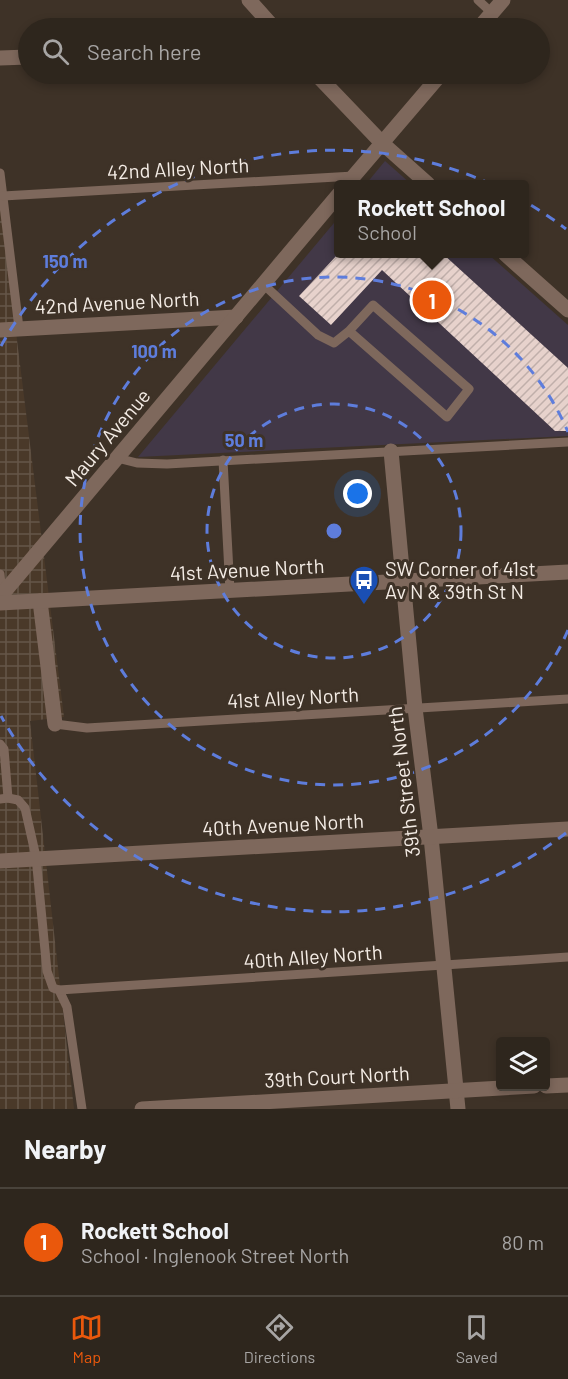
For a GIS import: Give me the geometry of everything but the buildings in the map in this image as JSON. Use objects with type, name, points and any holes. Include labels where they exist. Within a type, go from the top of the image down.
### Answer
[{"type":"street","points":[[249,0],[265,18]]},
{"type":"street","points":[[488,18],[503,0]]},
{"type":"street","points":[[0,58],[18,57]]},
{"type":"street","points":[[326,84],[382,143],[424,180]]},
{"type":"street","points":[[351,180],[432,84]]},
{"type":"street","name":"Maury Avenue","points":[[1,598],[334,200]]},
{"type":"street","points":[[510,258],[568,310]]},
{"type":"street","name":"42nd Avenue North","points":[[0,330],[236,317]]},
{"type":"street","name":"39th Street North","points":[[391,451],[415,708],[431,837],[458,1109]]},
{"type":"street","name":"41st Avenue North","points":[[1,598],[40,601],[568,572]]},
{"type":"street","points":[[40,601],[55,724]]},
{"type":"street","name":"40th Avenue North","points":[[0,861],[36,857],[568,829]]},
{"type":"street","points":[[550,1086],[568,1085]]},
{"type":"street","name":"39th Court North","points":[[142,1109],[496,1088]]},
{"type":"lane","points":[[478,0],[492,13]]},
{"type":"lane","points":[[0,173],[19,328]]},
{"type":"lane","name":"42nd Alley North","points":[[3,196],[334,181]]},
{"type":"lane","points":[[263,284],[318,335],[334,343],[349,331],[372,304],[469,389],[447,417],[349,331]]},
{"type":"lane","points":[[117,458],[137,463],[223,460],[568,442]]},
{"type":"lane","points":[[223,460],[230,591]]},
{"type":"lane","points":[[0,574],[1,598]]},
{"type":"lane","name":"41st Alley North","points":[[55,724],[87,728],[568,699]]},
{"type":"lane","points":[[0,744],[4,749],[4,798],[18,800],[25,808],[36,857],[47,971],[53,988],[60,990],[67,1007],[82,1109]]},
{"type":"lane","name":"40th Alley North","points":[[60,990],[568,957]]},
{"type":"shaded area","points":[[385,161],[406,180],[369,180]]},
{"type":"shaded area","points":[[0,204],[64,717],[30,721],[74,1109],[0,1109]]},
{"type":"shaded area","points":[[334,223],[334,258],[493,258],[568,325],[568,436],[138,457]]},
{"type":"place","name":"Rockett School","points":[[432,300]]},
{"type":"place","name":"SW Corner of 41st Av N & 39th St N","points":[[364,606]]}]
